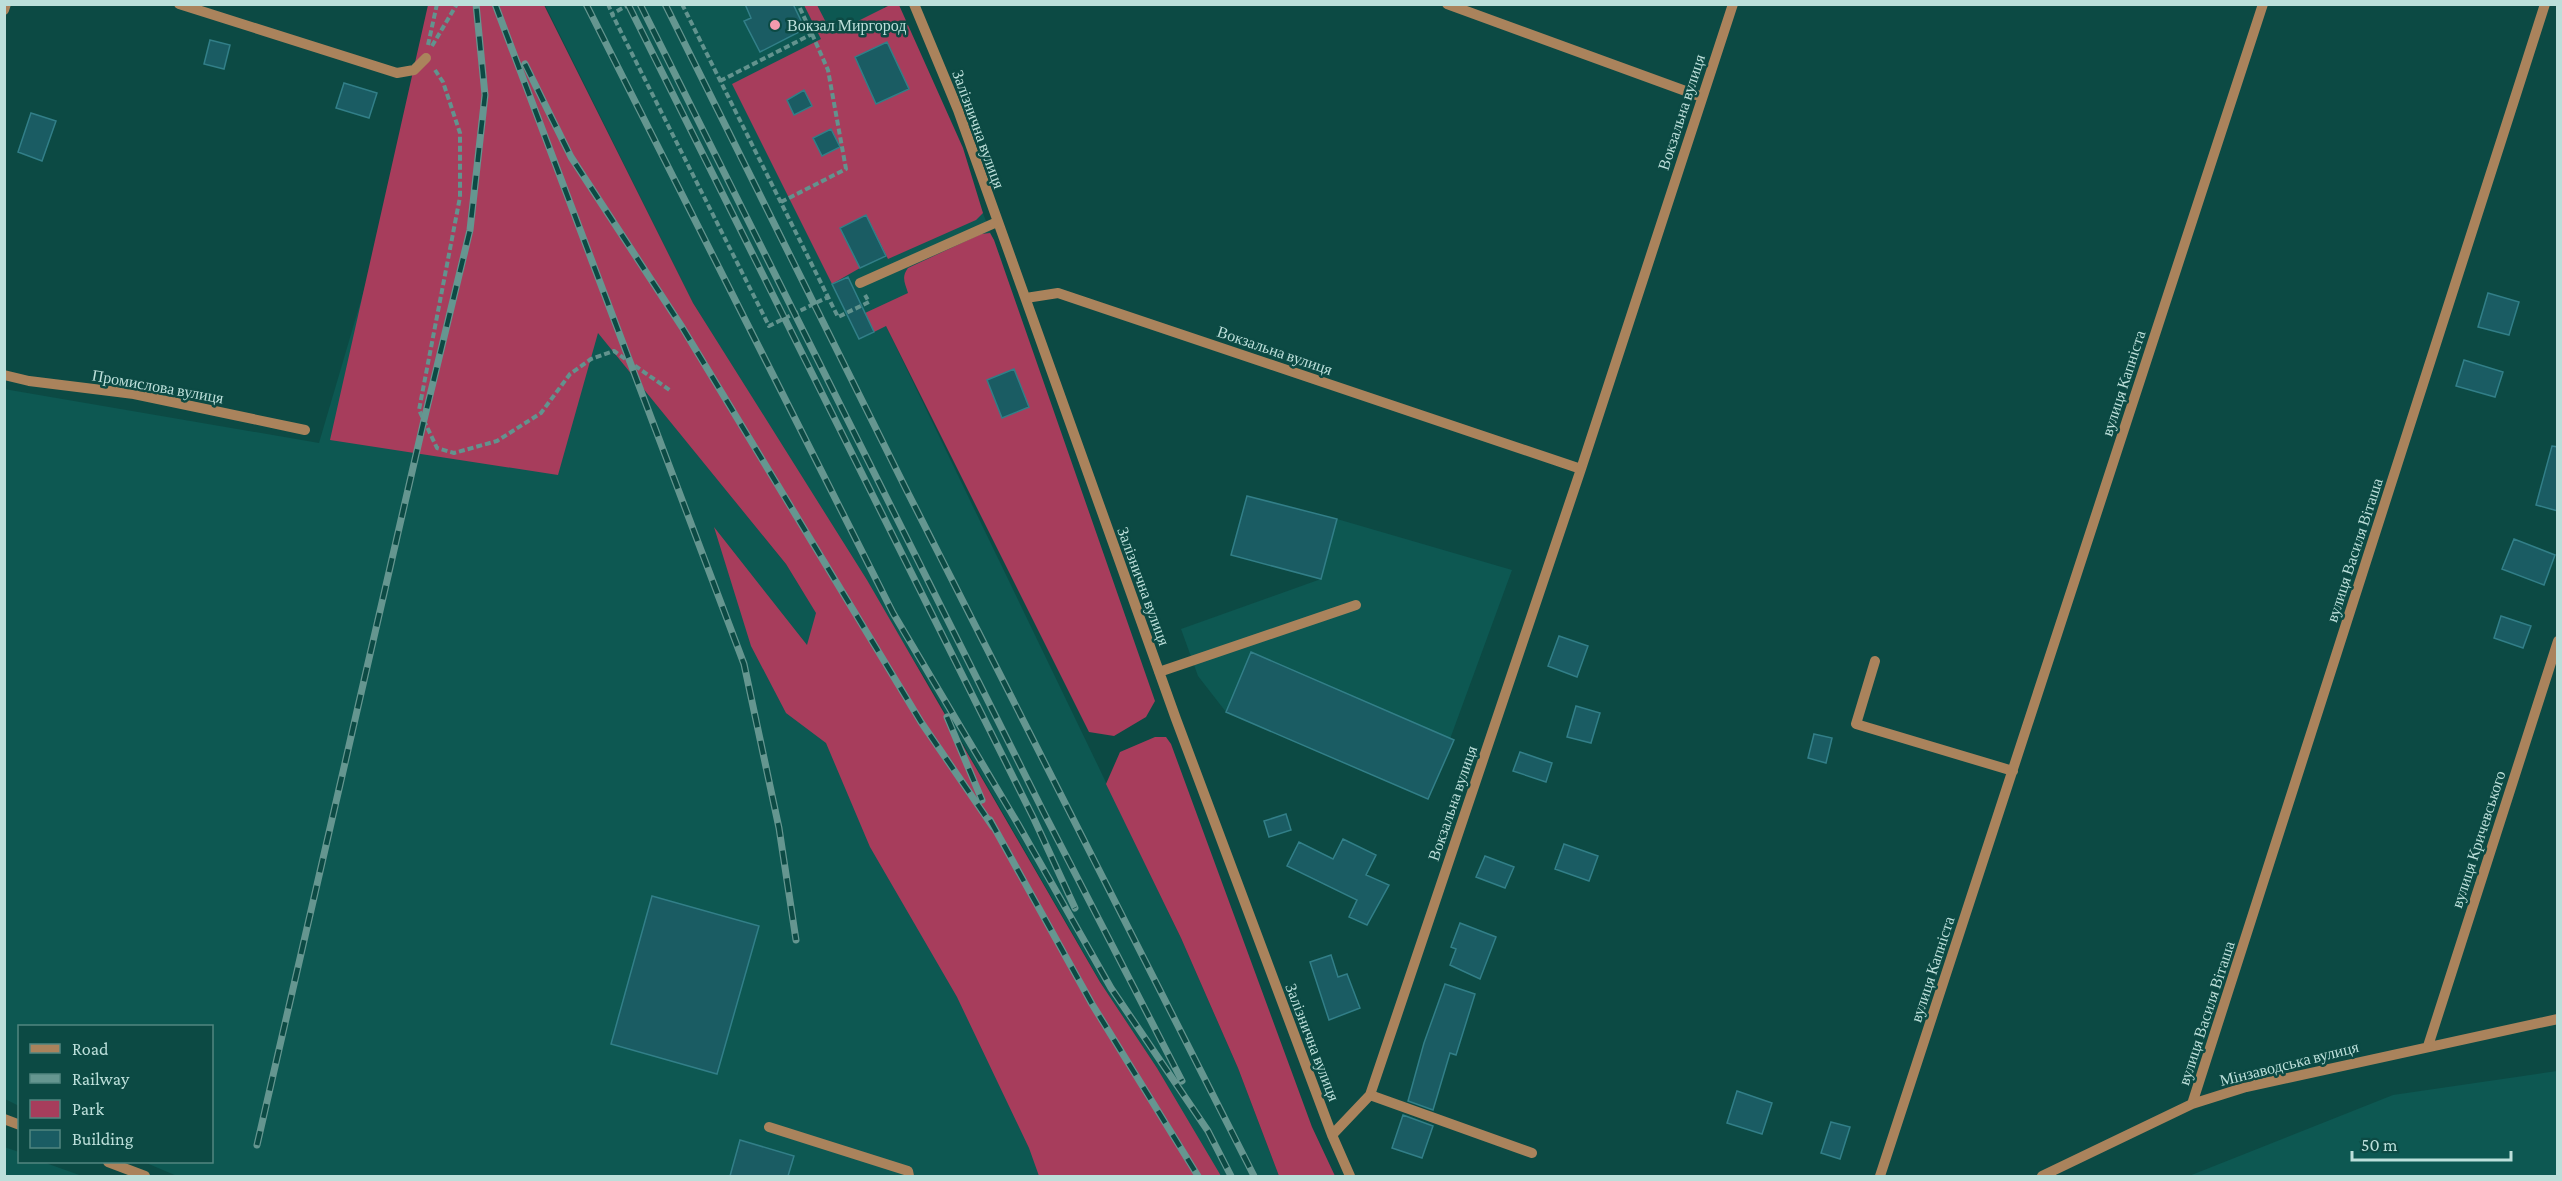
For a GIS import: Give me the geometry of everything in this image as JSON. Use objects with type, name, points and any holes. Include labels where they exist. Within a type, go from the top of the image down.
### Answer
[{"type":"street","points":[[4,10],[6,4]]},
{"type":"street","points":[[179,4],[396,73],[414,70],[426,58]]},
{"type":"street","name":"Залізнична вулиця","points":[[914,4],[958,110],[1159,672],[1332,1135],[1350,1176]]},
{"type":"street","points":[[1447,4],[1701,97]]},
{"type":"street","name":"Вокзальна вулиця","points":[[1332,1135],[1370,1095],[1581,469],[1733,4]]},
{"type":"street","name":"вулиця Капніста","points":[[1880,1176],[2263,4]]},
{"type":"street","name":"вулиця Василя Віташа","points":[[2192,1104],[2545,4]]},
{"type":"street","points":[[860,283],[997,222]]},
{"type":"street","name":"Вокзальна вулиця","points":[[1026,298],[1058,293],[1581,469]]},
{"type":"street","name":"Промислова вулиця","points":[[4,375],[29,381],[134,394],[305,430]]},
{"type":"street","points":[[1159,672],[1356,605]]},
{"type":"street","name":"вулиця Кричевського","points":[[2428,1046],[2558,641]]},
{"type":"street","points":[[1875,661],[1856,724],[2013,771]]},
{"type":"street","name":"Мінзаводська вулиця","points":[[2042,1176],[2192,1104],[2246,1087],[2558,1019]]},
{"type":"street","points":[[1370,1095],[1532,1153]]},
{"type":"street","points":[[769,1127],[908,1171],[909,1176]]},
{"type":"street","points":[[113,1163],[145,1176]]},
{"type":"path","points":[[437,4],[426,58],[443,82],[460,133],[460,197],[419,410],[436,448],[454,453],[497,441],[541,413],[570,374],[591,359],[614,351],[671,391]]},
{"type":"path","points":[[426,58],[457,4]]},
{"type":"path","points":[[608,4],[769,326],[828,297]]},
{"type":"path","points":[[612,14],[630,4]]},
{"type":"path","points":[[682,4],[838,317],[869,303],[860,283]]},
{"type":"path","points":[[781,202],[846,170],[828,70],[798,4]]},
{"type":"path","points":[[720,81],[812,34]]},
{"type":"shaded area","points":[[545,5],[883,5],[977,198],[1002,262],[886,326],[1181,938],[1238,1068],[1279,1176],[1218,1176],[1157,1068],[1104,988],[928,683],[693,303]]},
{"type":"shaded area","points":[[422,93],[598,332],[786,564],[1167,1176],[177,1176],[146,1163],[213,1163],[213,1025],[18,1025],[18,1106],[5,1099],[4,389],[319,443]]},
{"type":"shaded area","points":[[1337,519],[1512,570],[1428,799],[1226,712],[1198,676],[1181,629],[1321,579]]},
{"type":"shaded area","points":[[2557,1071],[2557,1176],[2189,1176],[2393,1095]]},
{"type":"shaded area","points":[[4,1147],[18,1152],[18,1163],[46,1163],[82,1176],[5,1176]]},
{"type":"green space","points":[[428,5],[544,5],[693,303],[867,580],[1100,982],[1157,1068],[1221,1176],[1039,1176],[1029,1148],[957,997],[870,847],[826,743],[786,713],[751,646],[714,527],[807,645],[816,613],[786,564],[598,333],[558,475],[330,440]]},
{"type":"green space","points":[[804,5],[817,5],[832,34],[890,5],[899,5],[963,148],[983,213],[976,220],[888,259],[866,215],[840,228],[860,268],[832,284],[732,84],[821,39]]},
{"type":"green space","points":[[990,233],[1155,701],[1146,717],[1114,736],[1089,732],[886,326],[874,332],[865,313],[908,293],[904,277],[908,268],[981,234]]},
{"type":"green space","points":[[1155,737],[1166,737],[1171,744],[1312,1127],[1335,1176],[1279,1176],[1238,1068],[1181,938],[1106,784],[1120,752]]},
{"type":"building","name":"Вокзал Миргород","points":[[745,4],[793,4],[805,29],[760,52],[744,21],[751,18]]},
{"type":"building","points":[[210,40],[230,45],[224,69],[204,64]]},
{"type":"building","points":[[887,42],[909,89],[876,104],[855,57]]},
{"type":"building","points":[[344,83],[377,93],[369,118],[336,108]]},
{"type":"building","points":[[804,90],[812,106],[794,115],[787,100]]},
{"type":"building","points":[[31,113],[56,121],[42,161],[18,152]]},
{"type":"building","points":[[831,129],[840,147],[822,156],[813,138]]},
{"type":"building","points":[[866,215],[886,256],[860,268],[840,228]]},
{"type":"building","points":[[848,277],[874,332],[859,339],[832,284]]},
{"type":"building","points":[[2488,293],[2519,302],[2509,335],[2478,327]]},
{"type":"building","points":[[2464,360],[2503,372],[2495,397],[2456,386]]},
{"type":"building","points":[[1014,369],[1029,407],[1002,418],[987,380]]},
{"type":"building","points":[[2552,446],[2558,447],[2558,511],[2536,505]]},
{"type":"building","points":[[1247,496],[1337,519],[1321,579],[1231,555]]},
{"type":"building","points":[[2514,539],[2555,555],[2544,585],[2502,569]]},
{"type":"building","points":[[2501,616],[2531,626],[2523,648],[2494,638]]},
{"type":"building","points":[[1559,636],[1588,646],[1577,677],[1548,666]]},
{"type":"building","points":[[1251,652],[1454,740],[1428,799],[1226,712]]},
{"type":"building","points":[[1576,706],[1600,713],[1591,743],[1567,737]]},
{"type":"building","points":[[1814,734],[1832,738],[1826,763],[1808,758]]},
{"type":"building","points":[[1520,752],[1552,763],[1546,782],[1513,771]]},
{"type":"building","points":[[1286,814],[1291,830],[1269,837],[1264,821]]},
{"type":"building","points":[[1343,839],[1376,855],[1366,875],[1389,885],[1367,925],[1349,917],[1357,900],[1287,866],[1299,842],[1333,859]]},
{"type":"building","points":[[1564,844],[1598,856],[1589,881],[1555,869]]},
{"type":"building","points":[[1485,856],[1514,867],[1505,888],[1476,877]]},
{"type":"building","points":[[652,896],[759,926],[717,1074],[611,1044]]},
{"type":"building","points":[[1460,923],[1496,937],[1480,979],[1450,965],[1456,949],[1451,947]]},
{"type":"building","points":[[1331,955],[1338,977],[1347,974],[1360,1008],[1329,1020],[1310,962]]},
{"type":"building","points":[[1445,984],[1475,994],[1456,1055],[1450,1053],[1433,1110],[1408,1101],[1424,1043]]},
{"type":"building","points":[[1737,1091],[1772,1103],[1762,1134],[1727,1123]]},
{"type":"building","points":[[1403,1115],[1433,1126],[1422,1158],[1392,1148]]},
{"type":"building","points":[[1831,1122],[1850,1127],[1840,1159],[1821,1153]]},
{"type":"building","points":[[740,1140],[794,1156],[788,1176],[730,1176]]},
{"type":"railway","points":[[257,1145],[470,230],[485,95],[476,4]]},
{"type":"railway","points":[[495,4],[744,664],[779,828],[796,940]]},
{"type":"railway","points":[[586,4],[893,613],[1018,824],[1111,988],[1208,1131],[1231,1176]]},
{"type":"railway","points":[[628,4],[1034,819],[1075,908]]},
{"type":"railway","points":[[640,4],[1044,813],[1182,1081]]},
{"type":"railway","points":[[665,4],[906,489],[1254,1176]]},
{"type":"railway","points":[[525,64],[571,157],[682,327],[921,722],[993,827]]},
{"type":"railway","points":[[947,717],[982,800]]},
{"type":"railway","points":[[990,820],[1092,1004],[1198,1176]]},
{"type":"place","name":"Вокзал Миргород","points":[[775,25]]}]
